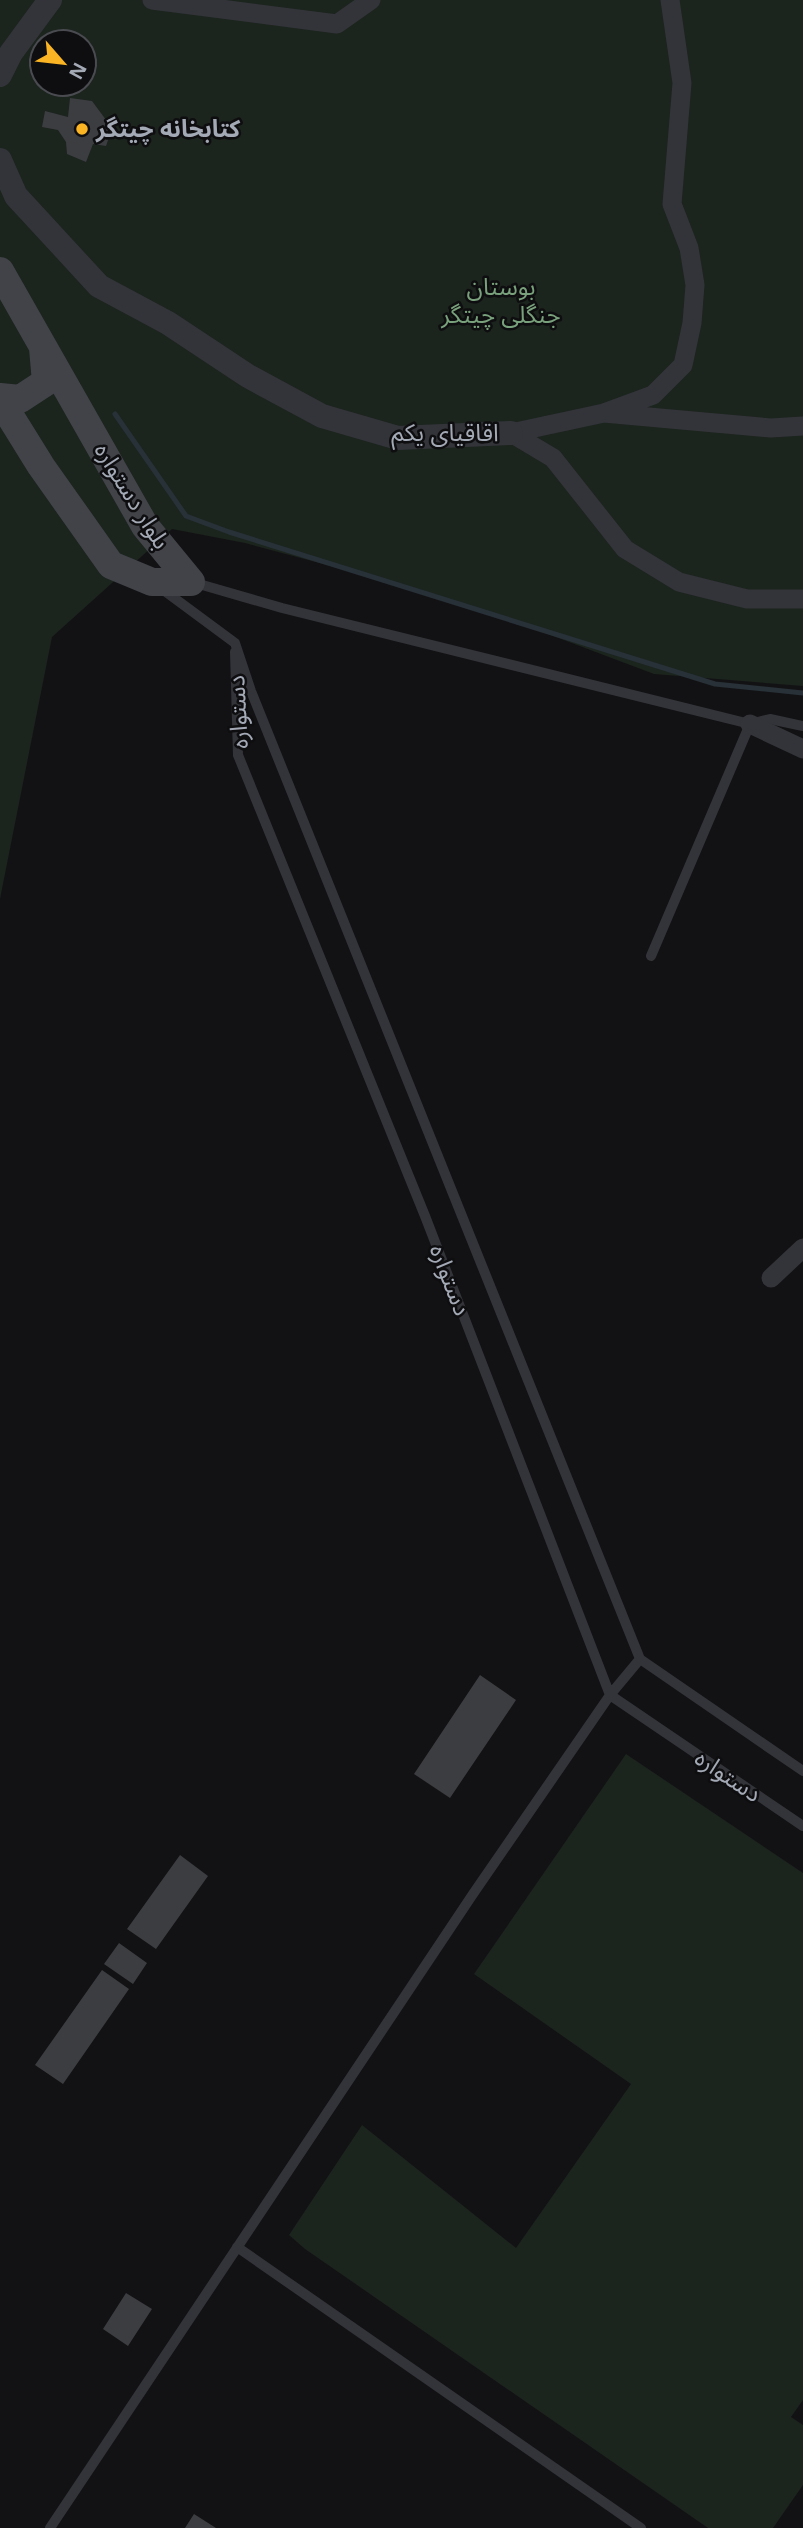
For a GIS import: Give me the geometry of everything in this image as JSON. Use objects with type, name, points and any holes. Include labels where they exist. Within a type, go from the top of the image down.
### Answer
[{"type":"main road","name":"بلوار دستواره","points":[[0,271],[145,526],[191,582]]},
{"type":"main road","points":[[0,399],[20,399],[46,382],[43,346]]},
{"type":"main road","name":"بلوار دستواره","points":[[0,399],[41,466],[111,565],[152,582],[191,582]]},
{"type":"street","points":[[0,75],[11,53],[50,0]]},
{"type":"street","points":[[152,0],[337,24],[371,0]]},
{"type":"street","points":[[511,433],[604,413],[653,396],[683,365],[692,323],[695,285],[689,247],[671,204],[682,83],[670,0]]},
{"type":"street","name":"اقاقیای یکم","points":[[0,160],[8,201],[99,286],[168,323],[248,376],[322,416],[398,438],[511,433],[553,458],[625,550],[679,582],[747,599],[803,599]]},
{"type":"street","points":[[604,413],[771,428],[803,426]]},
{"type":"street","points":[[750,724],[803,749]]},
{"type":"street","points":[[771,1278],[803,1248]]},
{"type":"lane","points":[[152,582],[235,643],[251,691],[640,1659],[803,1771]]},
{"type":"lane","points":[[191,582],[282,608],[750,724],[770,719],[803,726]]},
{"type":"lane","name":"دستواره","points":[[235,643],[238,755],[425,1216],[610,1695],[803,1826]]},
{"type":"lane","points":[[651,956],[750,724]]},
{"type":"lane","points":[[50,2528],[465,1905],[610,1695],[640,1659]]},
{"type":"lane","points":[[237,2247],[641,2528]]},
{"type":"green space","name":"بوستان جنگلی چیتگر","points":[[0,0],[803,0],[803,686],[654,674],[540,631],[398,584],[245,543],[172,529],[52,637],[0,899]]},
{"type":"green space","points":[[626,1754],[803,1873],[803,2400],[791,2417],[803,2425],[803,2485],[773,2528],[708,2528],[305,2249],[289,2235],[362,2125],[516,2248],[631,2084],[474,1974]]},
{"type":"building","name":"کتابخانه چیتگر","points":[[70,98],[92,101],[112,128],[106,146],[93,144],[86,162],[67,154],[66,142],[58,130],[42,127],[45,111],[68,117]]},
{"type":"building","points":[[480,1675],[516,1700],[450,1798],[414,1774]]},
{"type":"building","points":[[180,1855],[208,1876],[156,1949],[127,1929]]},
{"type":"building","points":[[119,1943],[147,1963],[133,1984],[104,1964]]},
{"type":"building","points":[[102,1970],[129,1989],[63,2084],[35,2065]]},
{"type":"building","points":[[126,2293],[152,2309],[128,2346],[103,2329]]},
{"type":"building","points":[[194,2514],[216,2528],[185,2528]]},
{"type":"waterway","points":[[115,414],[186,516],[229,532],[715,684],[803,693]]},
{"type":"place","name":"کتابخانه چیتگر","points":[[82,129]]}]
